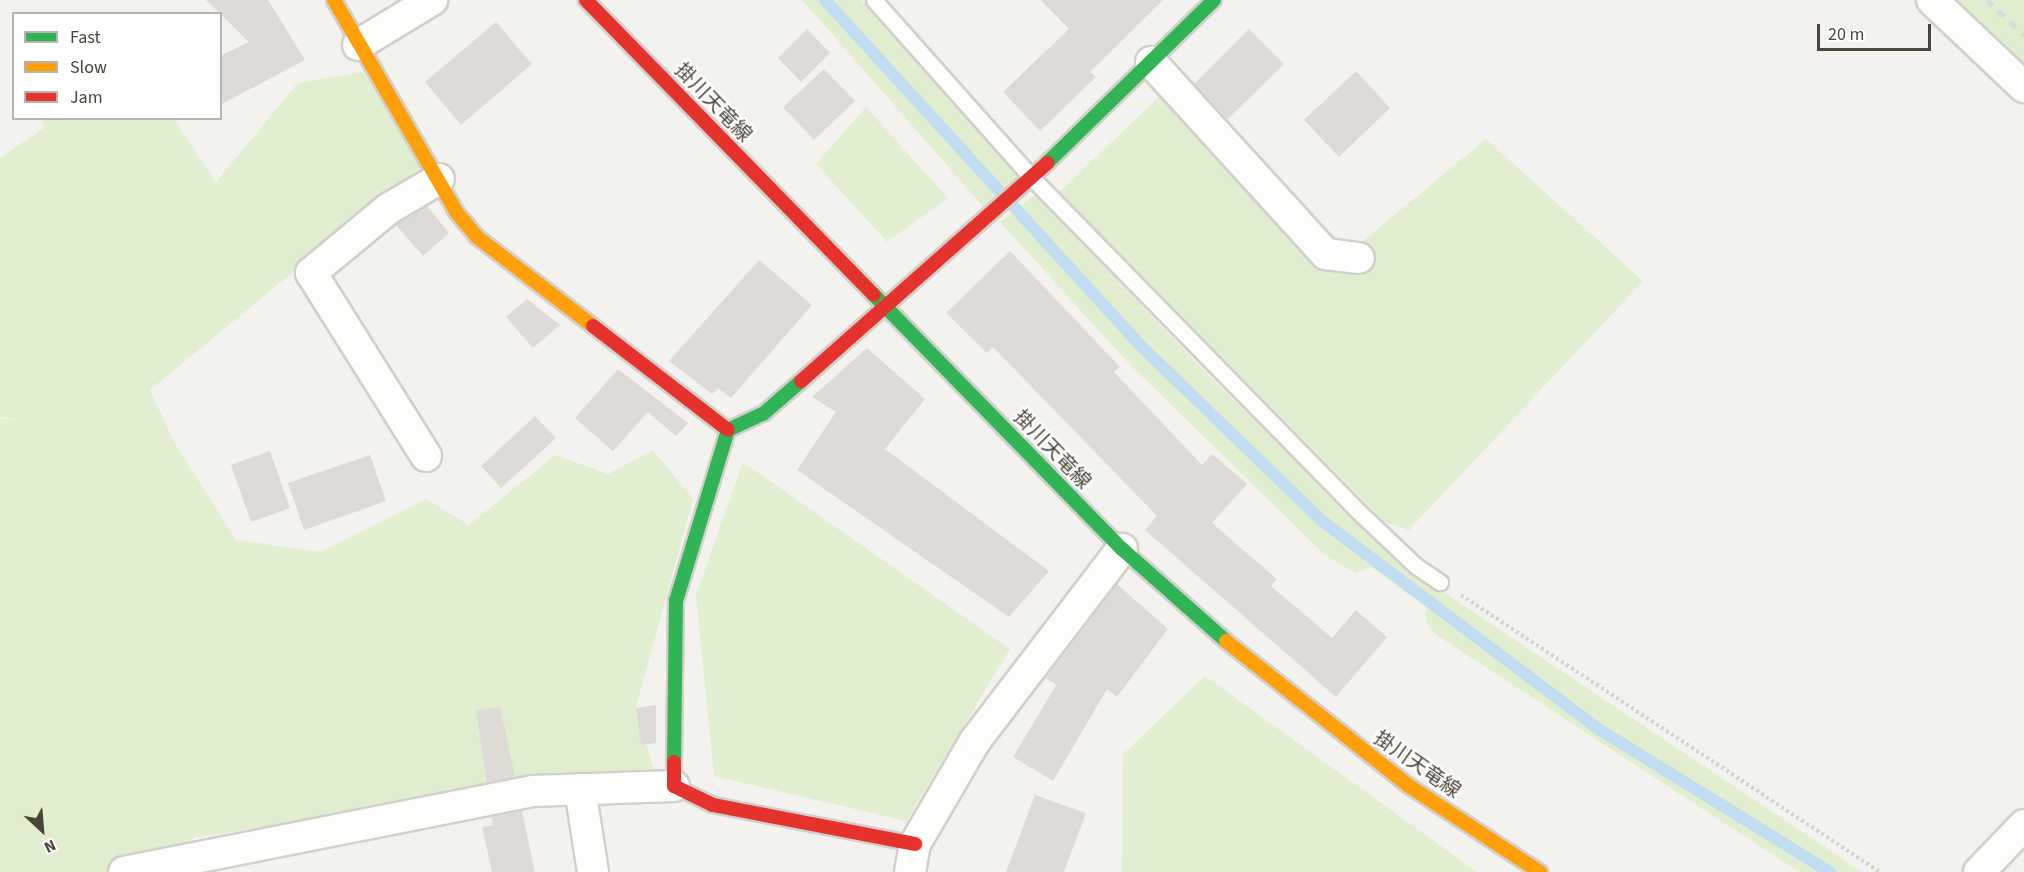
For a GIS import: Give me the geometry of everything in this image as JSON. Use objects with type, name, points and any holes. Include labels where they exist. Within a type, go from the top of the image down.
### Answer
[{"type":"street","points":[[334,0],[358,45],[439,178],[457,213],[477,237],[728,430]]},
{"type":"street","points":[[358,45],[432,0]]},
{"type":"street","name":"掛川天竜線","points":[[586,0],[1122,549],[1267,678],[1409,786],[1540,872]]},
{"type":"street","points":[[674,786],[676,602],[728,430],[763,414],[883,305],[1028,182],[1214,0]]},
{"type":"street","points":[[1932,0],[2024,87]]},
{"type":"street","points":[[1151,62],[1326,254],[1359,258]]},
{"type":"street","points":[[426,456],[311,273],[388,208],[439,178]]},
{"type":"street","points":[[124,872],[533,791],[674,786],[713,805],[913,858],[975,741],[1122,549]]},
{"type":"street","points":[[580,789],[593,872]]},
{"type":"street","points":[[1979,872],[2024,825]]},
{"type":"lane","points":[[874,0],[1028,182],[1358,511],[1416,566],[1440,582]]},
{"type":"path","points":[[1440,582],[1880,872]]},
{"type":"green space","points":[[802,0],[861,0],[1023,180],[987,211]]},
{"type":"green space","points":[[1934,0],[2024,0],[2024,84]]},
{"type":"green space","points":[[363,72],[423,165],[150,390],[174,442],[236,540],[320,552],[426,499],[469,525],[555,455],[608,474],[653,450],[693,499],[636,707],[656,778],[530,785],[193,838],[158,872],[0,872],[0,419],[21,420],[0,417],[0,158],[44,128],[41,120],[175,120],[216,182],[298,83]]},
{"type":"green space","points":[[1162,94],[1346,255],[1486,139],[1643,281],[1409,530],[1385,522],[1059,192]]},
{"type":"green space","points":[[866,107],[948,198],[887,242],[816,164]]},
{"type":"green space","points":[[1035,195],[1214,381],[1399,562],[1862,872],[1799,872],[1435,634],[1426,622],[1426,607],[1371,567],[1355,573],[1324,554],[1130,365],[1000,222]]},
{"type":"green space","points":[[743,462],[1010,649],[906,821],[714,776],[696,595]]},
{"type":"green space","points":[[1205,676],[1477,872],[1122,872],[1123,754]]},
{"type":"building","points":[[206,0],[268,0],[305,60],[222,104],[222,55],[249,42],[222,16],[222,12],[218,12]]},
{"type":"building","points":[[1041,0],[1163,0],[1090,72],[1096,77],[1040,131],[1003,92],[1069,29]]},
{"type":"building","points":[[496,22],[532,64],[461,125],[425,82]]},
{"type":"building","points":[[807,29],[830,53],[801,82],[778,58]]},
{"type":"building","points":[[1249,29],[1284,64],[1228,119],[1194,84]]},
{"type":"building","points":[[824,69],[855,101],[814,140],[783,107]]},
{"type":"building","points":[[1356,71],[1390,108],[1339,157],[1304,120]]},
{"type":"building","points":[[427,206],[449,233],[423,256],[396,225]]},
{"type":"building","points":[[1010,251],[1120,367],[1114,372],[1202,465],[1212,454],[1247,484],[1212,523],[1277,579],[1271,586],[1332,638],[1356,610],[1387,637],[1336,697],[1145,530],[1157,516],[993,347],[987,353],[946,313]]},
{"type":"building","points":[[759,260],[812,305],[731,398],[718,388],[712,394],[669,361]]},
{"type":"building","points":[[527,299],[560,325],[533,348],[506,317]]},
{"type":"building","points":[[867,348],[925,399],[885,449],[1049,571],[1009,617],[797,470],[836,412],[812,397]]},
{"type":"building","points":[[618,369],[688,423],[676,436],[648,412],[613,451],[575,418]]},
{"type":"building","points":[[535,416],[556,438],[501,488],[481,466]]},
{"type":"building","points":[[270,451],[290,508],[251,522],[231,465]]},
{"type":"building","points":[[370,455],[386,501],[304,530],[288,483]]},
{"type":"building","points":[[1117,584],[1168,629],[1117,697],[1107,689],[1053,781],[1013,757],[1056,685],[1046,678]]},
{"type":"building","points":[[656,705],[656,743],[641,745],[636,708]]},
{"type":"building","points":[[500,707],[515,777],[487,783],[476,711]]},
{"type":"building","points":[[1035,795],[1086,813],[1064,872],[1006,872]]},
{"type":"building","points":[[522,811],[535,872],[492,872],[482,827],[493,825],[492,817]]},
{"type":"waterway","points":[[825,0],[1142,347],[1321,520],[1600,730],[1830,872]]},
{"type":"railway","points":[[1987,0],[2024,35]]},
{"type":"traffic: fast","points":[[1047,163],[1214,0]]},
{"type":"traffic: fast","points":[[874,295],[1122,549],[1226,641]]},
{"type":"traffic: fast","points":[[674,762],[676,601],[728,430],[763,414],[801,381]]},
{"type":"traffic: slow","points":[[334,0],[457,213],[477,237],[593,326]]},
{"type":"traffic: slow","points":[[1226,641],[1409,786],[1540,872]]},
{"type":"traffic: jam","points":[[586,0],[874,295]]},
{"type":"traffic: jam","points":[[801,381],[1047,163]]},
{"type":"traffic: jam","points":[[593,326],[728,430]]},
{"type":"traffic: jam","points":[[674,762],[674,786],[713,805],[915,844]]}]
